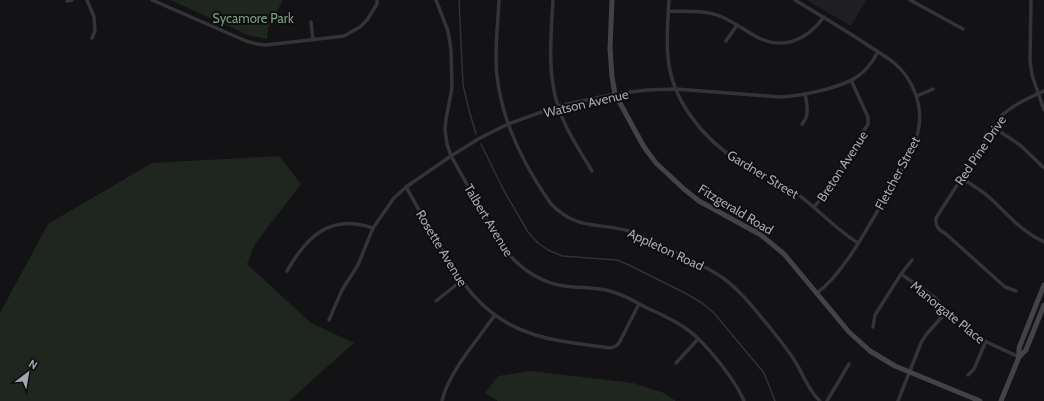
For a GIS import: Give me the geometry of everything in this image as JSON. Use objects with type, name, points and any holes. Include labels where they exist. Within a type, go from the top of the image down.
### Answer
[{"type":"main road","name":"Fitzgerald Road","points":[[612,0],[610,59],[616,94],[644,147],[656,163],[671,178],[699,201],[748,227],[772,243],[784,254],[859,343],[882,359],[909,372],[980,401]]},
{"type":"main road","points":[[1001,401],[1019,357],[1019,348],[1044,285]]},
{"type":"main road","points":[[1019,357],[1026,350],[1044,305]]},
{"type":"street","points":[[67,1],[72,0]]},
{"type":"street","points":[[87,0],[94,17],[95,31],[92,38]]},
{"type":"street","points":[[152,0],[251,42],[266,44],[344,36],[352,32],[367,20],[377,4],[377,0]]},
{"type":"street","name":"Talbert Avenue","points":[[436,0],[448,31],[451,50],[452,88],[445,130],[447,144],[451,156],[502,246],[511,258],[522,268],[550,283],[564,286],[607,290],[622,295],[679,324],[698,338],[733,381],[744,401]]},
{"type":"street","name":"Appleton Road","points":[[499,0],[496,57],[497,75],[508,124],[520,150],[546,196],[558,211],[569,219],[580,224],[619,228],[639,234],[705,267],[724,279],[749,302],[788,350],[797,364],[809,389],[820,401]]},
{"type":"street","points":[[553,0],[550,59],[553,84],[558,106],[567,127],[592,171]]},
{"type":"street","name":"Gardner Street","points":[[669,0],[667,42],[668,58],[676,89],[694,120],[705,134],[719,147],[742,163],[789,188],[814,207],[836,228],[858,243]]},
{"type":"street","name":"Fletcher Street","points":[[795,0],[878,52],[902,71],[910,82],[916,96],[920,120],[916,142],[889,191],[858,243],[833,279],[817,293]]},
{"type":"street","points":[[910,0],[963,29]]},
{"type":"street","points":[[918,5],[921,0]]},
{"type":"street","points":[[1031,0],[1030,61],[1032,76],[1044,110]]},
{"type":"street","points":[[668,11],[708,13],[737,25],[762,39],[784,43],[796,41],[807,35],[824,17]]},
{"type":"street","points":[[311,22],[313,40]]},
{"type":"street","points":[[726,41],[737,25]]},
{"type":"street","name":"Watson Avenue","points":[[329,320],[342,290],[358,264],[373,228],[394,198],[406,187],[451,156],[480,138],[508,124],[558,106],[616,94],[647,90],[676,89],[780,97],[805,94],[836,86],[850,80],[865,70],[878,52]]},
{"type":"street","name":"Breton Avenue","points":[[814,207],[829,189],[868,124],[868,117],[850,80]]},
{"type":"street","points":[[916,96],[933,89]]},
{"type":"street","name":"Red Pine Drive","points":[[1016,291],[1005,287],[946,234],[940,231],[936,221],[937,215],[1002,115],[1012,106],[1024,99],[1044,91]]},
{"type":"street","points":[[802,124],[808,115],[805,94]]},
{"type":"street","points":[[993,127],[1020,145],[1044,168]]},
{"type":"street","points":[[961,178],[988,196],[1014,223],[1030,235],[1044,242]]},
{"type":"street","name":"Rosette Avenue","points":[[406,187],[461,281],[478,301],[495,315],[516,327],[538,336],[611,348],[619,343],[639,304]]},
{"type":"street","points":[[287,271],[308,241],[323,229],[335,224],[349,222],[363,224],[373,228]]},
{"type":"street","points":[[873,326],[875,315],[901,274],[912,260]]},
{"type":"street","name":"Manorgate Place","points":[[901,274],[934,297],[978,338],[1019,357]]},
{"type":"street","points":[[436,301],[461,281]]},
{"type":"street","points":[[898,401],[925,336],[947,310]]},
{"type":"street","points":[[442,401],[444,390],[452,375],[495,315]]},
{"type":"street","points":[[676,363],[698,338]]},
{"type":"street","points":[[968,375],[974,368],[985,342]]},
{"type":"street","points":[[826,401],[849,364]]},
{"type":"shaded area","points":[[807,0],[866,0],[851,26]]},
{"type":"green space","name":"Sycamore Park","points":[[170,0],[283,0],[268,28],[267,39],[248,35]]},
{"type":"green space","points":[[279,156],[301,184],[255,244],[247,264],[311,323],[354,343],[289,401],[0,401],[0,313],[48,224],[152,163]]},
{"type":"green space","points":[[531,371],[633,383],[664,393],[676,401],[498,401],[485,393],[498,376]]},
{"type":"waterway","points":[[459,0],[463,85],[476,134]]},
{"type":"waterway","points":[[481,144],[503,189],[528,232],[538,243],[548,250],[562,256],[617,260],[685,293],[702,303],[714,313],[764,373],[775,401]]}]
